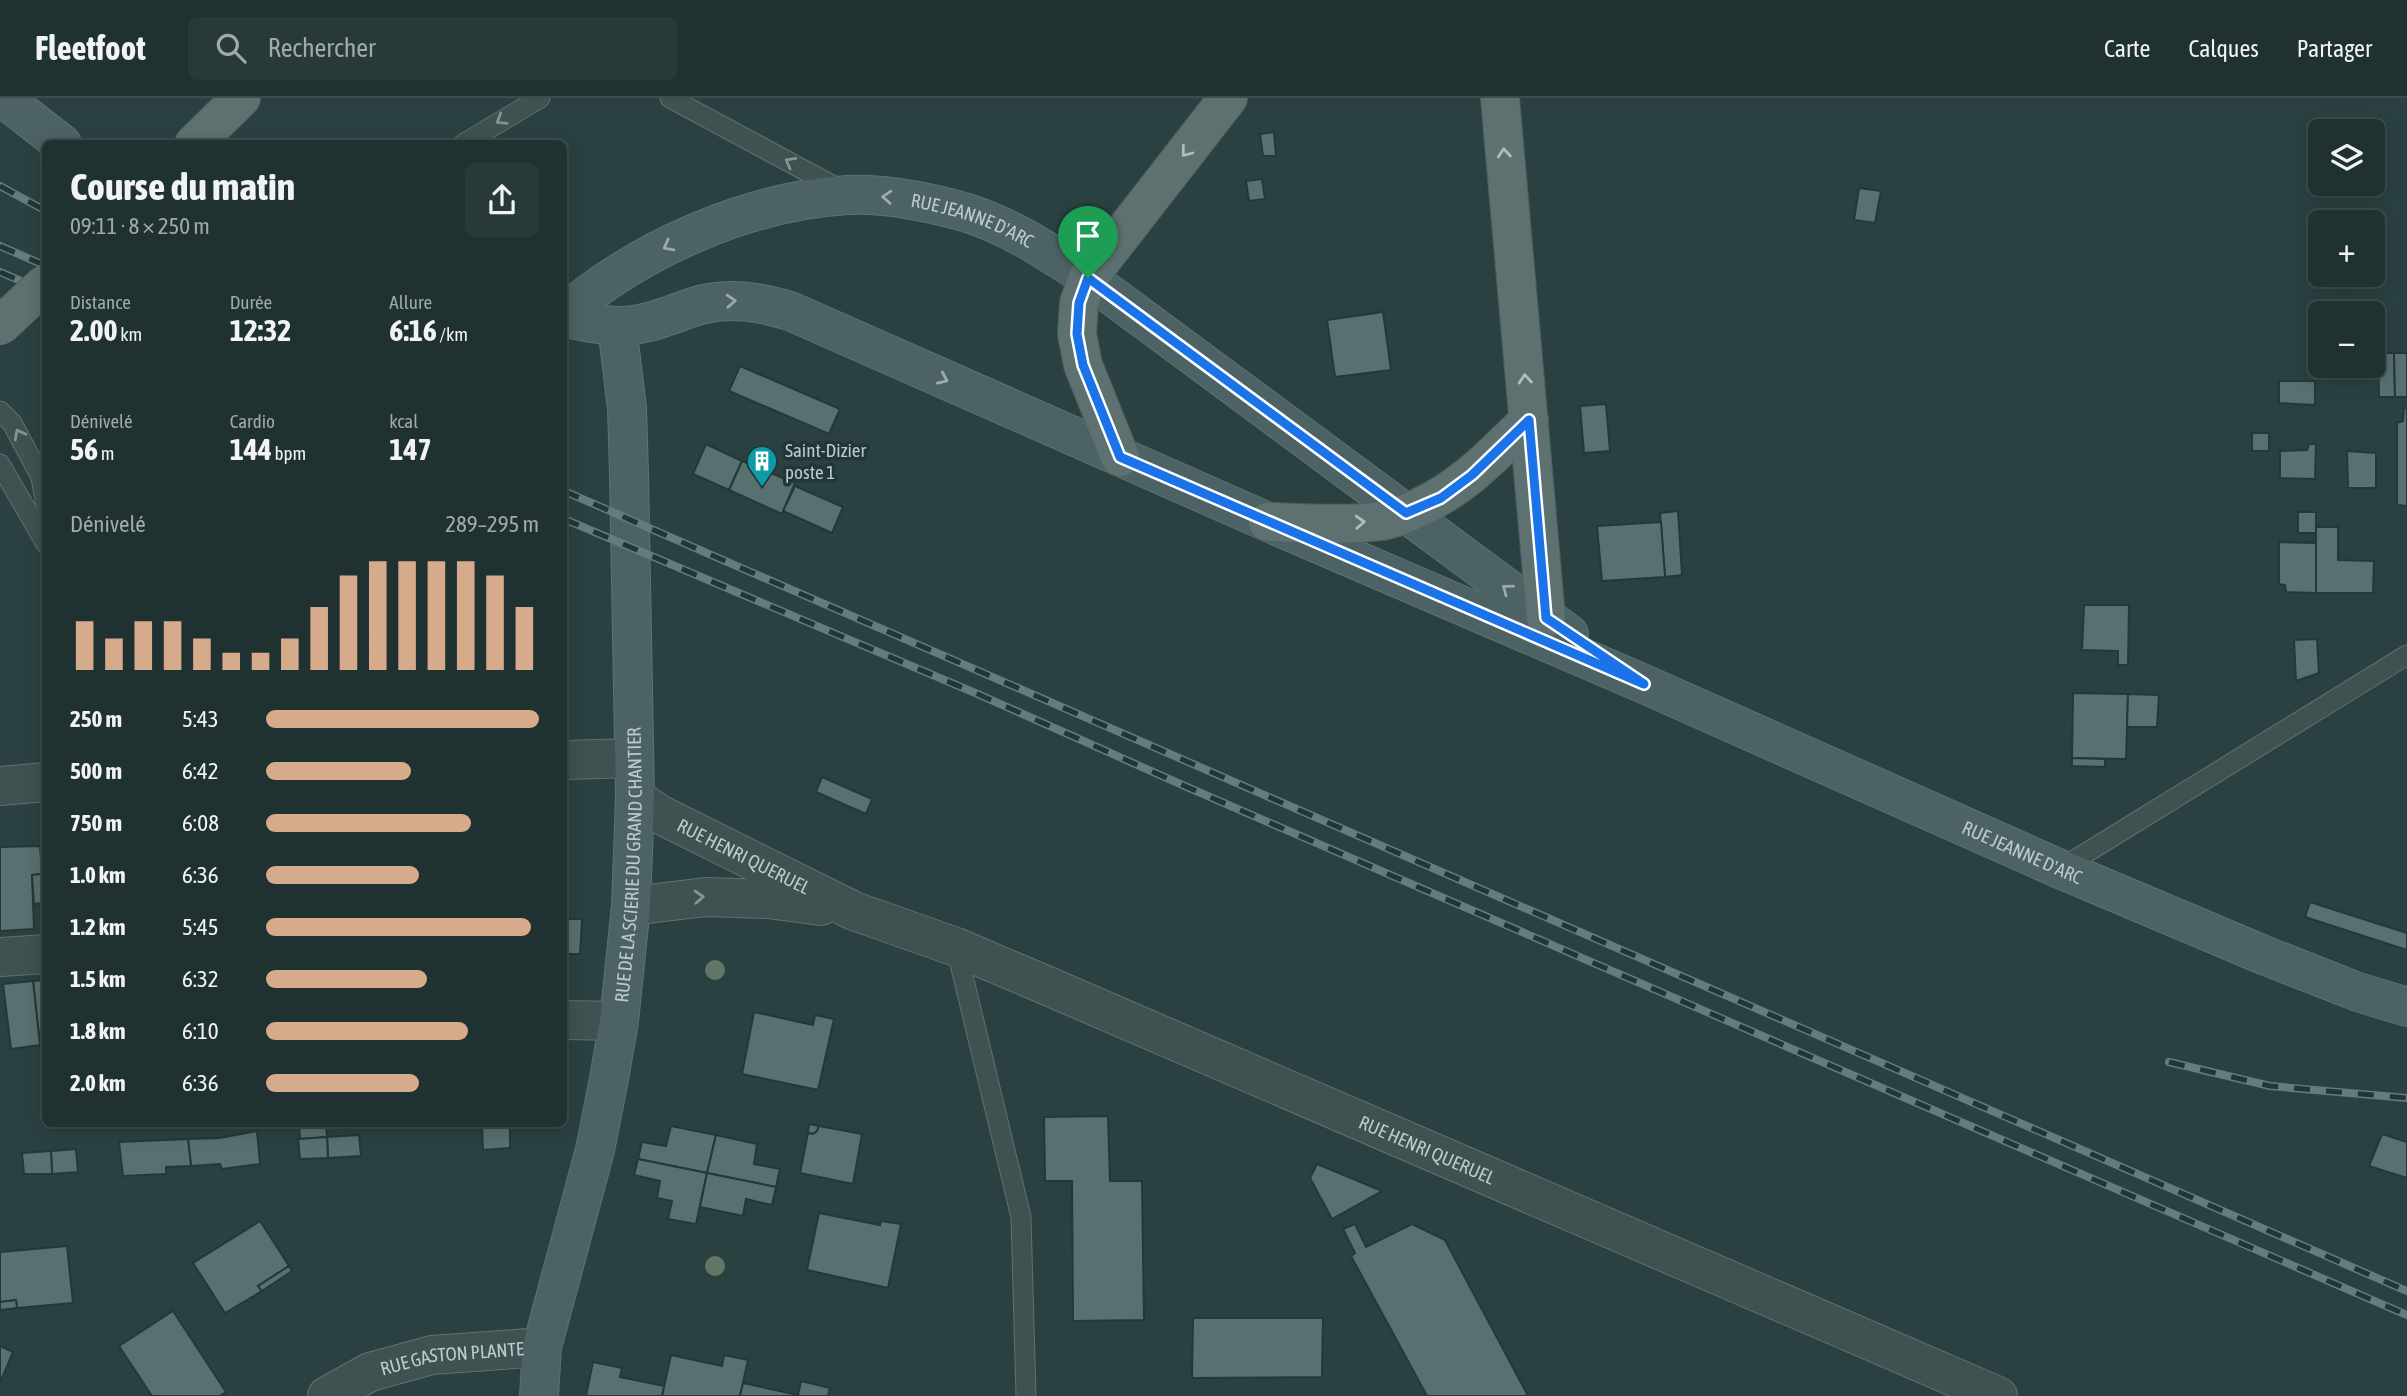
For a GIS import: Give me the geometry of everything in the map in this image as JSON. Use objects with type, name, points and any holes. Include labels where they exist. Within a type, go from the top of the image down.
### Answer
[{"type":"main road","points":[[6,98],[57,140]]},
{"type":"main road","points":[[198,140],[241,98]]},
{"type":"main road","points":[[1120,457],[1083,365],[1077,334],[1079,303],[1088,278],[1227,98]]},
{"type":"main road","points":[[1500,98],[1546,618]]},
{"type":"main road","name":"RUE JEANNE D'ARC","points":[[567,313],[586,295],[684,239],[755,211],[804,200],[850,195],[896,198],[958,210],[1016,232],[1088,278],[1546,618],[1644,684]]},
{"type":"main road","points":[[0,326],[42,288]]},
{"type":"main road","name":"RUE JEANNE D'ARC","points":[[567,317],[617,326],[650,321],[704,304],[733,300],[763,303],[790,311],[2060,869],[2266,956],[2358,992],[2407,1007]]},
{"type":"main road","name":"RUE DE LA SCIERIE DU GRAND CHANTIER","points":[[539,1396],[542,1347],[595,1150],[619,1021],[631,906],[635,797],[627,408],[617,326]]},
{"type":"main road","points":[[1268,522],[1383,521],[1406,513],[1441,498],[1472,475],[1529,420]]},
{"type":"street","points":[[567,760],[634,758]]},
{"type":"street","points":[[0,786],[42,782]]},
{"type":"street","name":"RUE HENRI QUERUEL","points":[[635,797],[672,820],[854,911],[956,947],[1998,1396]]},
{"type":"street","name":"RUE HENRI QUERUEL","points":[[631,906],[706,897],[768,900],[854,911]]},
{"type":"street","points":[[0,957],[42,954]]},
{"type":"street","points":[[567,1020],[619,1021]]},
{"type":"street","name":"RUE GASTON PLANTE","points":[[327,1396],[370,1372],[432,1355],[542,1347]]},
{"type":"lane","points":[[470,140],[540,98]]},
{"type":"lane","points":[[670,98],[850,195]]},
{"type":"lane","points":[[0,411],[12,423],[42,483]]},
{"type":"lane","points":[[0,464],[42,537]]},
{"type":"lane","points":[[2060,869],[2407,654]]},
{"type":"lane","points":[[956,947],[1021,1217],[1026,1396]]},
{"type":"building","points":[[1274,132],[1276,156],[1263,156],[1260,134]]},
{"type":"building","points":[[1262,179],[1265,199],[1249,201],[1246,181]]},
{"type":"building","points":[[1859,188],[1881,191],[1875,223],[1854,220]]},
{"type":"building","points":[[1383,312],[1391,370],[1335,377],[1327,320]]},
{"type":"building","points":[[2385,353],[2394,353],[2395,397],[2379,397],[2379,378],[2385,378]]},
{"type":"building","points":[[2394,353],[2407,353],[2407,397],[2395,397]]},
{"type":"building","points":[[740,366],[840,409],[829,434],[729,391]]},
{"type":"building","points":[[2279,381],[2315,381],[2315,405],[2279,403]]},
{"type":"building","points":[[1606,404],[1610,451],[1584,453],[1580,406]]},
{"type":"building","points":[[2404,408],[2407,408],[2407,506],[2397,505],[2397,423],[2403,421]]},
{"type":"building","points":[[2252,433],[2269,433],[2269,451],[2252,451]]},
{"type":"building","points":[[706,444],[742,461],[729,490],[693,474]]},
{"type":"building","points":[[2309,444],[2316,444],[2315,479],[2280,478],[2280,451],[2307,450]]},
{"type":"building","points":[[2347,451],[2376,453],[2376,488],[2348,488]]},
{"type":"building","name":"Saint-Dizier poste 1","points":[[742,461],[795,483],[782,514],[729,490]]},
{"type":"building","points":[[795,486],[843,507],[832,533],[783,511]]},
{"type":"building","points":[[1678,511],[1682,575],[1665,577],[1660,513]]},
{"type":"building","points":[[2298,512],[2316,512],[2316,533],[2298,533]]},
{"type":"building","points":[[1661,522],[1665,577],[1602,581],[1597,526]]},
{"type":"building","points":[[2316,527],[2338,527],[2338,560],[2374,561],[2373,593],[2316,593]]},
{"type":"building","points":[[2279,542],[2316,543],[2316,593],[2286,592],[2285,585],[2279,584]]},
{"type":"building","points":[[2084,605],[2129,605],[2128,665],[2118,665],[2118,651],[2082,650]]},
{"type":"building","points":[[2317,639],[2319,673],[2296,681],[2294,640]]},
{"type":"building","points":[[2073,693],[2128,694],[2126,759],[2072,758]]},
{"type":"building","points":[[2128,694],[2159,695],[2157,727],[2127,727]]},
{"type":"building","points":[[2072,758],[2105,759],[2105,767],[2072,766]]},
{"type":"building","points":[[822,777],[872,799],[866,814],[816,792]]},
{"type":"building","points":[[40,846],[42,874],[32,875],[34,929],[0,931],[0,847]]},
{"type":"building","points":[[42,874],[42,903],[34,904],[32,875]]},
{"type":"building","points":[[2310,902],[2407,933],[2407,950],[2305,917]]},
{"type":"building","points":[[567,919],[582,919],[580,954],[567,954]]},
{"type":"building","points":[[42,980],[42,1045],[40,1045],[33,981]]},
{"type":"building","points":[[33,981],[40,1045],[11,1049],[3,984]]},
{"type":"building","points":[[754,1012],[813,1025],[815,1015],[834,1019],[818,1090],[742,1074]]},
{"type":"building","points":[[1108,1116],[1110,1181],[1142,1181],[1144,1320],[1073,1321],[1072,1181],[1045,1181],[1044,1117]]},
{"type":"building","points":[[809,1124],[819,1126],[813,1134],[808,1133]]},
{"type":"building","points":[[671,1126],[716,1135],[707,1173],[638,1159],[642,1142],[666,1146]]},
{"type":"building","points":[[819,1126],[862,1134],[853,1184],[800,1173],[808,1133],[813,1134]]},
{"type":"building","points":[[299,1127],[326,1127],[327,1137],[300,1139]]},
{"type":"building","points":[[510,1127],[510,1148],[483,1150],[482,1128]]},
{"type":"building","points":[[257,1131],[260,1164],[222,1169],[220,1164],[191,1166],[188,1139],[219,1138]]},
{"type":"building","points":[[2382,1134],[2407,1142],[2407,1178],[2369,1166]]},
{"type":"building","points":[[359,1135],[361,1156],[328,1158],[327,1137]]},
{"type":"building","points":[[716,1135],[757,1144],[754,1164],[780,1169],[776,1187],[707,1173]]},
{"type":"building","points":[[327,1137],[328,1158],[300,1159],[298,1139]]},
{"type":"building","points":[[188,1139],[191,1166],[166,1167],[166,1174],[123,1176],[119,1142]]},
{"type":"building","points":[[76,1149],[78,1172],[52,1174],[51,1151]]},
{"type":"building","points":[[51,1151],[52,1174],[24,1174],[22,1153]]},
{"type":"building","points":[[638,1159],[707,1173],[696,1224],[668,1219],[672,1201],[657,1198],[660,1181],[634,1175]]},
{"type":"building","points":[[1317,1164],[1382,1191],[1332,1219],[1310,1178]]},
{"type":"building","points":[[707,1173],[776,1187],[772,1205],[746,1199],[743,1216],[700,1207]]},
{"type":"building","points":[[819,1213],[880,1225],[881,1221],[901,1224],[888,1288],[807,1270]]},
{"type":"building","points":[[260,1221],[289,1266],[258,1286],[262,1291],[225,1313],[193,1263]]},
{"type":"building","points":[[1355,1224],[1366,1247],[1412,1224],[1445,1240],[1528,1396],[1427,1396],[1351,1256],[1355,1253],[1343,1229]]},
{"type":"building","points":[[67,1246],[73,1303],[17,1308],[16,1300],[0,1302],[0,1252]]},
{"type":"building","points":[[289,1266],[292,1271],[262,1291],[258,1286]]},
{"type":"building","points":[[16,1300],[17,1308],[0,1310],[0,1302]]},
{"type":"building","points":[[173,1311],[226,1392],[220,1396],[152,1396],[119,1346]]},
{"type":"building","points":[[1193,1318],[1323,1318],[1322,1377],[1192,1378]]},
{"type":"building","points":[[0,1346],[13,1352],[0,1383]]},
{"type":"building","points":[[671,1355],[722,1366],[724,1355],[748,1360],[740,1396],[662,1396]]},
{"type":"building","points":[[593,1362],[622,1368],[620,1377],[664,1386],[662,1396],[586,1396]]},
{"type":"building","points":[[801,1381],[830,1388],[828,1396],[740,1396],[743,1383],[798,1395]]},
{"type":"railway","points":[[0,186],[42,209]]},
{"type":"railway","points":[[0,246],[42,264]]},
{"type":"railway","points":[[0,272],[42,290]]},
{"type":"railway","points":[[567,492],[2407,1291]]},
{"type":"railway","points":[[567,520],[980,695],[2407,1315]]},
{"type":"railway","points":[[2169,1062],[2270,1086],[2407,1098]]},
{"type":"place","name":"Saint-Dizier poste 1","points":[[762,488]]},
{"type":"route","points":[[1088,278],[1406,513],[1441,498],[1472,475],[1529,420],[1546,618],[1644,684],[1120,457],[1083,365],[1077,334],[1079,303],[1088,278]]}]
